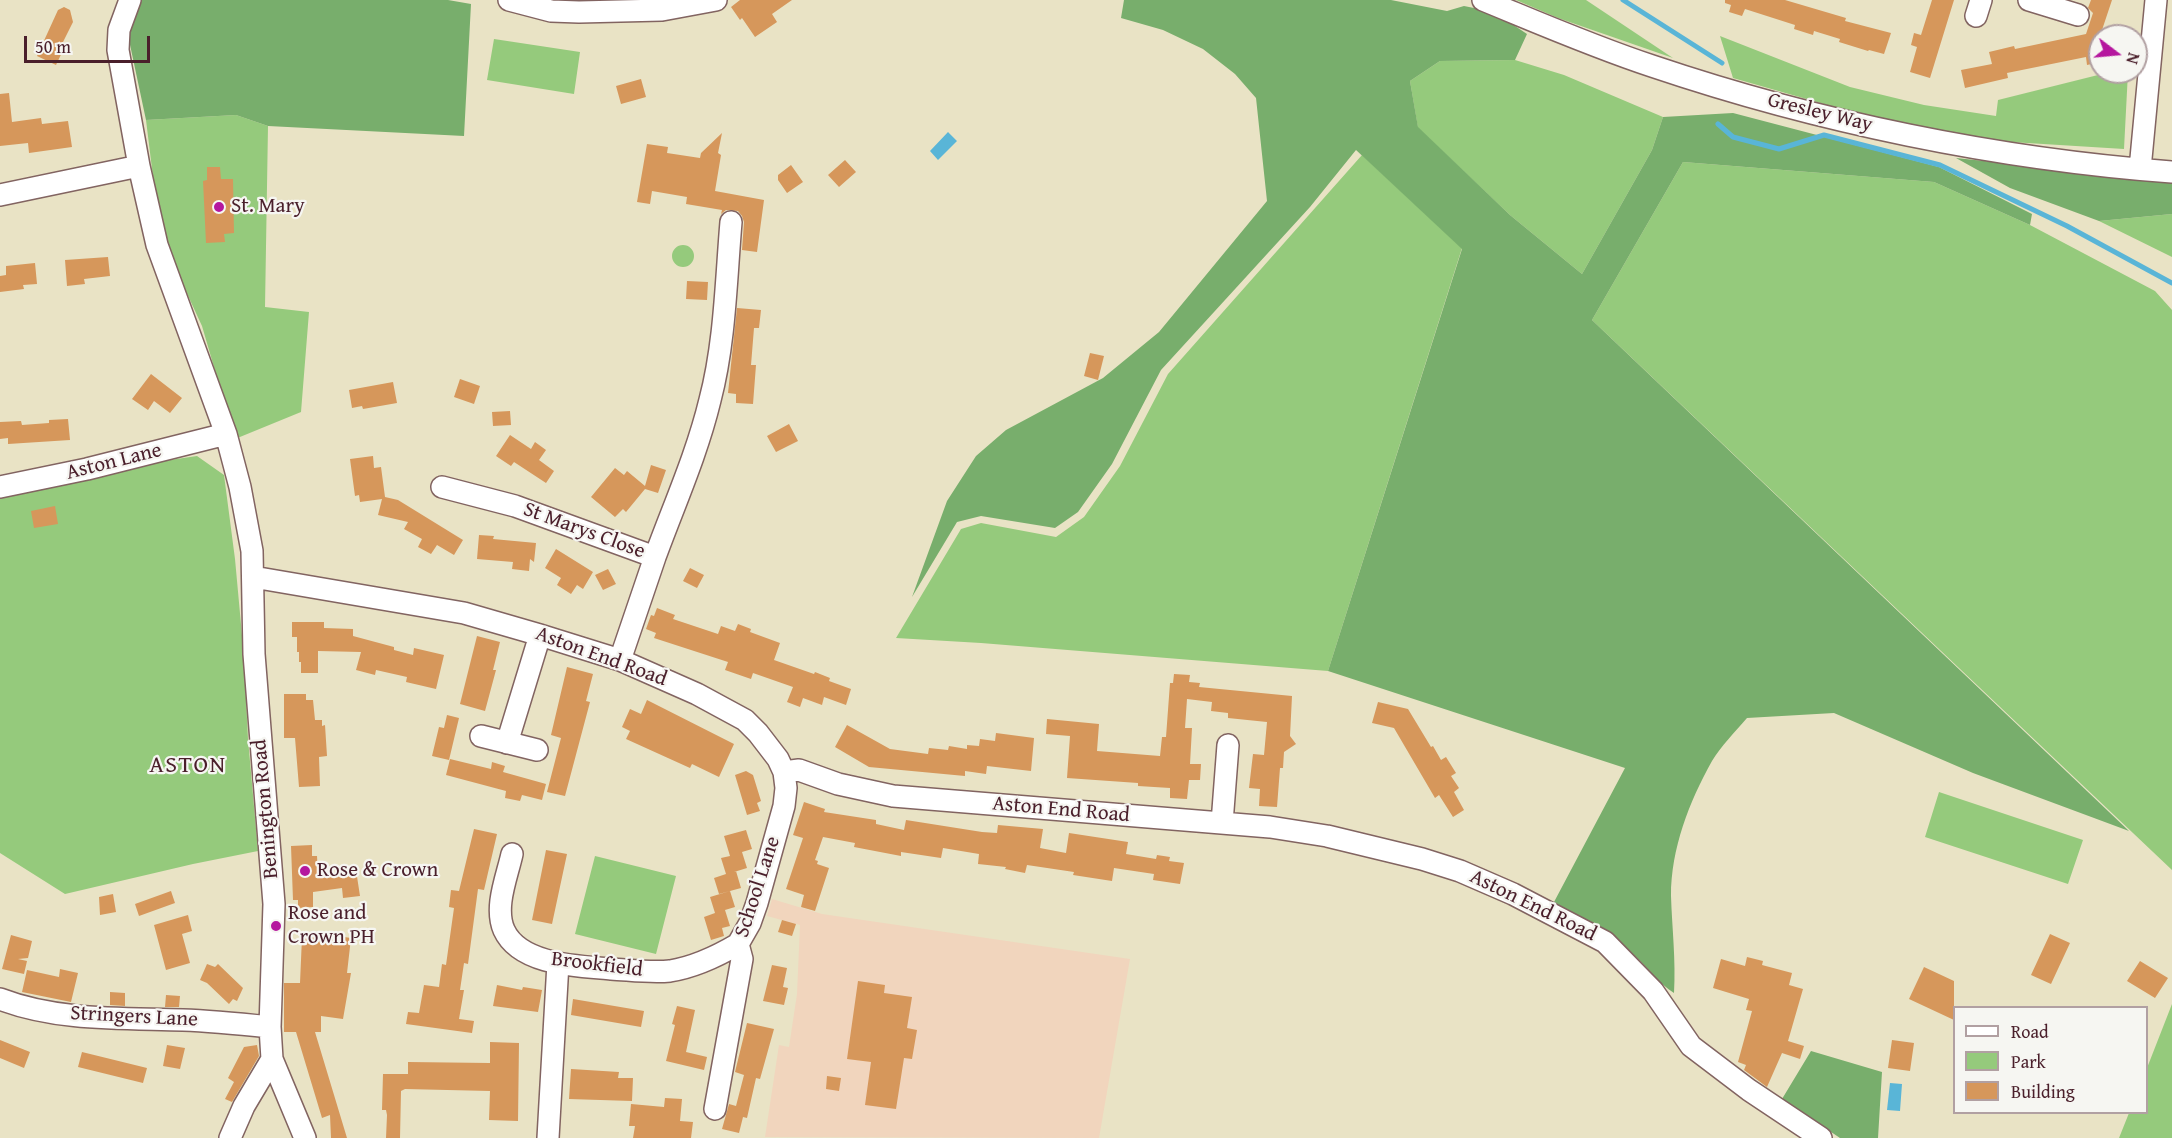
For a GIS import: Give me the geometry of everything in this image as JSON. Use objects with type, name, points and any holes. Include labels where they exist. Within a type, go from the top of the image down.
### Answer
[{"type":"street","name":"Benington Road","points":[[130,0],[119,30],[118,50],[139,166],[157,245],[226,434],[240,487],[252,551],[254,654],[274,904],[270,1027],[272,1059],[305,1138]]},
{"type":"street","points":[[509,0],[551,11],[579,12],[662,10],[716,0]]},
{"type":"street","name":"Gresley Way","points":[[1482,0],[1567,35],[1652,66],[1743,94],[1842,119],[1953,145],[2172,172]]},
{"type":"street","points":[[2029,0],[2053,4],[2078,15]]},
{"type":"street","points":[[2140,169],[2156,0]]},
{"type":"street","points":[[0,195],[139,166]]},
{"type":"street","points":[[655,557],[692,458],[710,401],[720,342],[730,222]]},
{"type":"street","name":"Aston Lane","points":[[0,487],[87,470],[226,434]]},
{"type":"street","name":"St Marys Close","points":[[442,487],[515,506],[655,557],[620,660]]},
{"type":"street","name":"Aston End Road","points":[[253,577],[464,613],[620,660],[697,694],[744,720],[758,733],[778,759],[784,772],[799,770],[838,784],[893,796],[1270,827],[1327,836],[1422,859],[1471,876],[1513,894],[1605,942],[1653,991],[1691,1046],[1749,1090],[1821,1138]]},
{"type":"street","points":[[507,743],[540,635]]},
{"type":"street","points":[[481,736],[537,750]]},
{"type":"street","points":[[1222,823],[1228,745]]},
{"type":"street","name":"School Lane","points":[[715,1108],[742,959],[738,944],[758,903],[784,806],[786,782],[784,772]]},
{"type":"street","name":"Brookfield","points":[[512,854],[500,918],[505,933],[521,949],[544,959],[558,963],[647,972],[669,971],[701,963],[738,944]]},
{"type":"street","points":[[548,1138],[558,963]]},
{"type":"street","name":"Stringers Lane","points":[[0,999],[35,1010],[82,1016],[270,1027]]},
{"type":"street","points":[[230,1138],[244,1106],[272,1059]]},
{"type":"shaded area","points":[[772,899],[822,914],[1130,959],[1099,1138],[765,1137],[779,1045],[789,1047],[797,994],[800,925],[767,916]]},
{"type":"green space","points":[[140,0],[448,0],[471,4],[464,136],[268,126],[236,115],[146,120],[129,40],[133,13]]},
{"type":"green space","points":[[1124,0],[1391,0],[1447,11],[1464,6],[1494,12],[1527,34],[1515,60],[1440,61],[1410,81],[1418,127],[1510,215],[1582,274],[1652,150],[1663,117],[1733,113],[1939,167],[2032,214],[2030,225],[1934,182],[1683,162],[1592,320],[2129,831],[1973,773],[1834,713],[1747,718],[1712,761],[1689,809],[1678,843],[1671,896],[1674,993],[1617,942],[1554,902],[1625,768],[1328,671],[1462,249],[1356,150],[1310,207],[1161,370],[1112,464],[1078,512],[1055,528],[981,516],[957,522],[912,597],[947,501],[976,456],[1006,430],[1103,378],[1159,332],[1267,201],[1256,98],[1235,74],[1203,49],[1163,30],[1121,18]]},
{"type":"green space","points":[[1516,0],[1586,0],[1673,58],[1558,18]]},
{"type":"green space","points":[[1720,36],[1850,87],[1924,105],[1996,116],[1998,100],[2088,78],[2088,84],[2127,84],[2124,149],[1995,141],[1852,112],[1733,78]]},
{"type":"green space","points":[[494,39],[580,52],[574,94],[487,80]]},
{"type":"green space","points":[[1515,60],[1564,75],[1663,117],[1652,150],[1582,274],[1510,215],[1418,128],[1410,81],[1440,61]]},
{"type":"green space","points":[[236,115],[268,126],[265,307],[309,312],[301,412],[235,439],[202,326],[166,248],[154,185],[146,120]]},
{"type":"green space","points":[[1362,155],[1462,248],[1328,671],[896,638],[961,529],[981,523],[1056,537],[1084,517],[1120,466],[1168,374]]},
{"type":"green space","points":[[1956,158],[2172,181],[2172,214],[2099,221],[2010,188]]},
{"type":"green space","points":[[1683,162],[1934,182],[2030,225],[2155,291],[2172,310],[2172,870],[1592,320]]},
{"type":"green space","points":[[2172,214],[2172,257],[2099,221]]},
{"type":"green space","points":[[679,245],[687,245],[694,252],[694,260],[687,267],[679,267],[672,260],[672,252]]},
{"type":"green space","points":[[197,456],[224,475],[244,657],[248,739],[258,851],[65,894],[0,853],[0,490],[88,472]]},
{"type":"green space","points":[[1939,792],[2083,840],[2068,884],[1925,837]]},
{"type":"green space","points":[[595,856],[676,876],[656,954],[575,934]]},
{"type":"green space","points":[[2172,1004],[2172,1138],[2119,1138],[2129,1114],[2148,1114],[2148,1065]]},
{"type":"green space","points":[[1811,1051],[1882,1072],[1878,1138],[1840,1138],[1782,1099]]},
{"type":"water","points":[[948,132],[957,141],[938,160],[930,151]]},
{"type":"water","points":[[1890,1083],[1902,1084],[1900,1111],[1887,1110]]},
{"type":"building","points":[[740,0],[792,0],[772,14],[777,22],[755,37],[731,7]]},
{"type":"building","points":[[1725,0],[1785,0],[1846,18],[1845,21],[1891,33],[1884,54],[1868,51],[1814,31],[1813,35],[1794,29],[1795,25],[1745,9],[1742,16],[1729,12],[1731,5],[1725,3]]},
{"type":"building","points":[[1932,0],[1954,0],[1930,78],[1910,72],[1917,47],[1911,45],[1914,33],[1921,35]]},
{"type":"building","points":[[2091,0],[2112,0],[2104,24],[2089,24],[2093,13],[2088,8]]},
{"type":"building","points":[[64,7],[70,10],[73,22],[63,42],[66,44],[56,65],[37,56],[58,10]]},
{"type":"building","points":[[2088,28],[2088,65],[2086,57],[2007,73],[2008,78],[1965,88],[1961,70],[1992,64],[1989,52],[2086,34]]},
{"type":"building","points":[[641,79],[646,97],[621,104],[616,86]]},
{"type":"building","points":[[9,93],[12,122],[41,118],[42,124],[68,121],[72,147],[29,153],[28,143],[0,146],[0,94]]},
{"type":"building","points":[[722,133],[715,191],[764,200],[757,252],[742,250],[744,222],[738,211],[726,210],[721,214],[722,210],[686,204],[687,197],[652,191],[650,204],[637,202],[647,144],[668,147],[667,153],[700,158],[701,153]]},
{"type":"building","points":[[845,160],[856,172],[839,187],[828,175]]},
{"type":"building","points":[[791,165],[803,182],[787,193],[778,180],[778,175]]},
{"type":"building","name":"St. Mary","points":[[207,167],[220,167],[221,179],[233,179],[234,233],[224,234],[225,242],[206,243],[203,181],[207,180]]},
{"type":"building","points":[[108,257],[110,276],[84,279],[85,284],[67,286],[65,260]]},
{"type":"building","points":[[35,263],[37,284],[23,285],[24,289],[0,292],[0,276],[6,275],[6,266]]},
{"type":"building","points":[[687,281],[708,282],[707,300],[686,299]]},
{"type":"building","points":[[737,308],[761,310],[759,328],[754,328],[751,365],[756,365],[753,404],[736,403],[736,394],[728,393]]},
{"type":"building","points":[[1090,353],[1104,356],[1098,380],[1084,376]]},
{"type":"building","points":[[151,374],[182,398],[170,413],[154,401],[148,410],[132,399]]},
{"type":"building","points":[[460,379],[480,386],[474,404],[454,397]]},
{"type":"building","points":[[393,382],[397,403],[363,409],[362,406],[352,408],[349,390]]},
{"type":"building","points":[[510,411],[511,425],[493,426],[492,412]]},
{"type":"building","points":[[68,419],[70,440],[8,444],[8,438],[0,439],[0,422],[21,421],[22,425]]},
{"type":"building","points":[[789,424],[798,441],[776,452],[767,436]]},
{"type":"building","points":[[510,435],[531,449],[535,442],[546,450],[539,460],[554,471],[546,483],[514,462],[511,466],[496,456]]},
{"type":"building","points":[[373,456],[374,468],[381,467],[385,497],[398,500],[463,540],[454,555],[437,545],[431,554],[418,547],[422,539],[404,529],[408,522],[378,515],[382,499],[360,502],[359,495],[355,496],[350,459]]},
{"type":"building","points":[[651,465],[666,470],[658,493],[645,489],[626,512],[623,509],[615,517],[591,497],[615,468],[624,475],[627,471],[645,486]]},
{"type":"building","points":[[55,506],[58,524],[34,528],[31,511]]},
{"type":"building","points":[[479,535],[494,536],[493,539],[536,543],[534,562],[530,559],[529,571],[512,569],[513,562],[477,559]]},
{"type":"building","points":[[556,549],[593,572],[583,589],[577,585],[571,594],[557,585],[561,578],[545,568]]},
{"type":"building","points":[[690,568],[704,575],[697,588],[683,581]]},
{"type":"building","points":[[608,569],[616,584],[603,590],[595,575]]},
{"type":"building","points":[[657,608],[675,615],[673,619],[718,634],[721,626],[735,631],[738,624],[751,629],[750,632],[780,643],[774,660],[814,674],[815,672],[830,678],[829,681],[851,689],[846,705],[824,697],[822,705],[803,698],[800,707],[787,702],[793,687],[753,673],[751,679],[725,670],[728,662],[654,638],[656,633],[646,629],[651,615],[654,616]]},
{"type":"building","points":[[292,622],[324,622],[324,628],[353,629],[353,636],[394,647],[394,650],[413,655],[414,648],[444,655],[436,689],[406,682],[407,677],[376,670],[375,675],[356,670],[361,652],[318,651],[318,673],[301,673],[297,637],[292,637]]},
{"type":"building","points":[[477,636],[500,642],[493,670],[496,670],[485,711],[460,704]]},
{"type":"building","points":[[567,667],[593,674],[586,701],[590,702],[565,796],[547,792],[561,738],[551,735]]},
{"type":"building","points":[[1174,674],[1190,675],[1189,682],[1200,683],[1199,687],[1292,696],[1290,736],[1296,744],[1284,752],[1283,768],[1280,768],[1277,807],[1259,806],[1260,789],[1249,788],[1253,754],[1264,755],[1267,722],[1228,718],[1228,713],[1211,711],[1212,702],[1187,699],[1185,728],[1192,728],[1190,764],[1201,764],[1200,780],[1189,780],[1187,799],[1170,798],[1170,788],[1138,786],[1138,783],[1067,778],[1070,736],[1046,734],[1047,719],[1099,724],[1097,751],[1160,756],[1162,737],[1166,737],[1170,683],[1173,683]]},
{"type":"building","points":[[284,694],[306,694],[306,700],[313,700],[315,720],[322,720],[322,726],[325,725],[327,756],[319,757],[320,786],[299,787],[295,738],[284,738]]},
{"type":"building","points":[[647,700],[734,744],[719,777],[692,764],[690,768],[626,739],[630,731],[622,727],[630,709],[641,714]]},
{"type":"building","points":[[1378,702],[1408,709],[1431,747],[1433,746],[1441,760],[1446,757],[1456,773],[1451,776],[1459,788],[1454,792],[1464,810],[1453,817],[1439,795],[1435,798],[1394,728],[1372,723]]},
{"type":"building","points":[[447,715],[459,718],[449,760],[432,756],[439,727],[444,728]]},
{"type":"building","points":[[847,725],[890,749],[928,754],[929,748],[948,750],[949,746],[967,749],[967,745],[979,746],[980,739],[995,741],[996,733],[1034,738],[1031,771],[987,766],[986,774],[965,771],[965,776],[869,767],[835,747]]},
{"type":"building","points":[[450,759],[491,769],[492,762],[505,766],[503,772],[546,784],[542,800],[522,795],[520,801],[505,798],[506,791],[446,775]]},
{"type":"building","points":[[746,771],[753,775],[761,801],[757,803],[760,811],[747,815],[735,775]]},
{"type":"building","points":[[804,802],[825,809],[824,812],[876,820],[876,824],[904,830],[906,820],[997,833],[998,825],[1043,829],[1040,848],[1066,853],[1069,833],[1128,842],[1126,854],[1156,859],[1157,855],[1170,857],[1169,861],[1184,863],[1180,884],[1153,880],[1154,874],[1114,868],[1112,881],[1073,875],[1074,872],[1027,865],[1025,873],[1005,869],[1006,867],[978,864],[979,854],[943,848],[941,858],[901,852],[901,856],[854,847],[855,843],[823,837],[815,860],[818,861],[817,864],[829,868],[815,911],[801,907],[804,895],[786,889],[803,838],[793,835]]},
{"type":"building","points":[[474,829],[497,834],[484,890],[478,889],[468,964],[464,963],[460,990],[464,990],[459,1019],[474,1021],[472,1033],[406,1024],[408,1012],[419,1013],[424,985],[439,987],[442,964],[446,965],[454,908],[449,907],[451,890],[459,891]]},
{"type":"building","points":[[746,830],[752,849],[742,852],[747,868],[736,871],[741,888],[719,894],[714,878],[726,874],[721,858],[730,856],[724,836]]},
{"type":"building","name":"Rose & Crown","points":[[312,845],[312,856],[317,856],[318,875],[356,870],[360,896],[343,898],[342,888],[313,892],[313,907],[298,908],[298,900],[293,900],[291,846]]},
{"type":"building","points":[[546,850],[567,854],[552,924],[532,920]]},
{"type":"building","points":[[171,891],[175,903],[139,916],[135,904]]},
{"type":"building","points":[[730,891],[735,907],[725,910],[730,926],[722,928],[724,936],[711,940],[704,917],[715,913],[710,897]]},
{"type":"building","points":[[113,894],[116,912],[100,915],[99,897]]},
{"type":"building","points":[[188,915],[192,931],[182,934],[190,963],[166,970],[154,925]]},
{"type":"building","points":[[782,920],[796,924],[792,936],[778,932]]},
{"type":"building","points":[[2050,934],[2070,943],[2051,984],[2031,975]]},
{"type":"building","points":[[11,935],[32,941],[28,958],[18,959],[27,961],[24,974],[2,969]]},
{"type":"building","points":[[331,935],[351,938],[347,973],[351,973],[343,1019],[321,1016],[321,1032],[315,1032],[347,1138],[331,1138],[330,1115],[322,1118],[296,1032],[284,1032],[284,983],[300,983],[302,937],[330,938]]},
{"type":"building","points":[[1747,957],[1763,961],[1762,965],[1792,973],[1789,985],[1803,989],[1788,1041],[1804,1046],[1800,1059],[1782,1053],[1767,1087],[1744,1070],[1746,1065],[1738,1062],[1752,1011],[1746,1010],[1749,999],[1713,988],[1721,959],[1745,966]]},
{"type":"building","points":[[2140,961],[2168,978],[2155,998],[2127,981]]},
{"type":"building","points":[[207,964],[215,967],[218,964],[243,988],[237,1001],[233,999],[229,1004],[207,983],[200,980]]},
{"type":"building","points":[[772,965],[787,968],[783,987],[788,988],[784,1005],[763,1001]]},
{"type":"building","points":[[1924,967],[1954,981],[1953,1020],[1909,999]]},
{"type":"building","points":[[60,969],[78,973],[71,1002],[22,992],[27,970],[59,977]]},
{"type":"building","points":[[858,981],[885,985],[884,993],[912,997],[907,1028],[917,1030],[912,1059],[904,1058],[896,1109],[865,1105],[871,1062],[847,1059]]},
{"type":"building","points":[[497,985],[522,990],[523,987],[542,990],[538,1012],[493,1006]]},
{"type":"building","points":[[110,992],[125,993],[125,1006],[110,1005]]},
{"type":"building","points":[[166,995],[180,996],[179,1007],[165,1007]]},
{"type":"building","points":[[573,999],[644,1011],[641,1027],[571,1015]]},
{"type":"building","points":[[677,1006],[695,1010],[686,1052],[707,1057],[704,1070],[666,1061]]},
{"type":"building","points":[[747,1023],[774,1029],[760,1079],[756,1078],[747,1118],[743,1117],[739,1133],[722,1129],[729,1104],[736,1106],[744,1075],[735,1072]]},
{"type":"building","points":[[0,1040],[30,1052],[24,1068],[0,1058]]},
{"type":"building","points":[[1892,1040],[1914,1043],[1910,1071],[1888,1068]]},
{"type":"building","points":[[490,1042],[519,1043],[518,1121],[489,1120],[490,1091],[405,1089],[401,1091],[400,1138],[386,1138],[387,1115],[386,1110],[382,1110],[383,1074],[408,1074],[408,1062],[490,1063]]},
{"type":"building","points":[[167,1045],[185,1048],[180,1069],[163,1066]]},
{"type":"building","points":[[257,1045],[259,1056],[232,1102],[225,1099],[234,1082],[228,1078],[244,1047]]},
{"type":"building","points":[[82,1052],[147,1068],[143,1083],[78,1067]]},
{"type":"building","points":[[571,1069],[619,1072],[618,1078],[633,1078],[632,1101],[569,1099]]},
{"type":"building","points":[[827,1076],[841,1078],[839,1091],[826,1089]]},
{"type":"building","points":[[665,1098],[682,1099],[680,1121],[693,1122],[691,1138],[633,1138],[635,1126],[629,1126],[631,1104],[664,1107]]},
{"type":"waterway","points":[[1623,0],[1722,63]]},
{"type":"waterway","points":[[1718,124],[1733,137],[1779,149],[1824,135],[1940,165],[2067,226],[2172,283]]},
{"type":"place","name":"St. Mary","points":[[219,207]]},
{"type":"place","name":"Rose & Crown","points":[[305,871]]},
{"type":"place","name":"Rose and Crown PH","points":[[276,926]]},
{"type":"district","name":"ASTON","points":[[188,766]]}]
